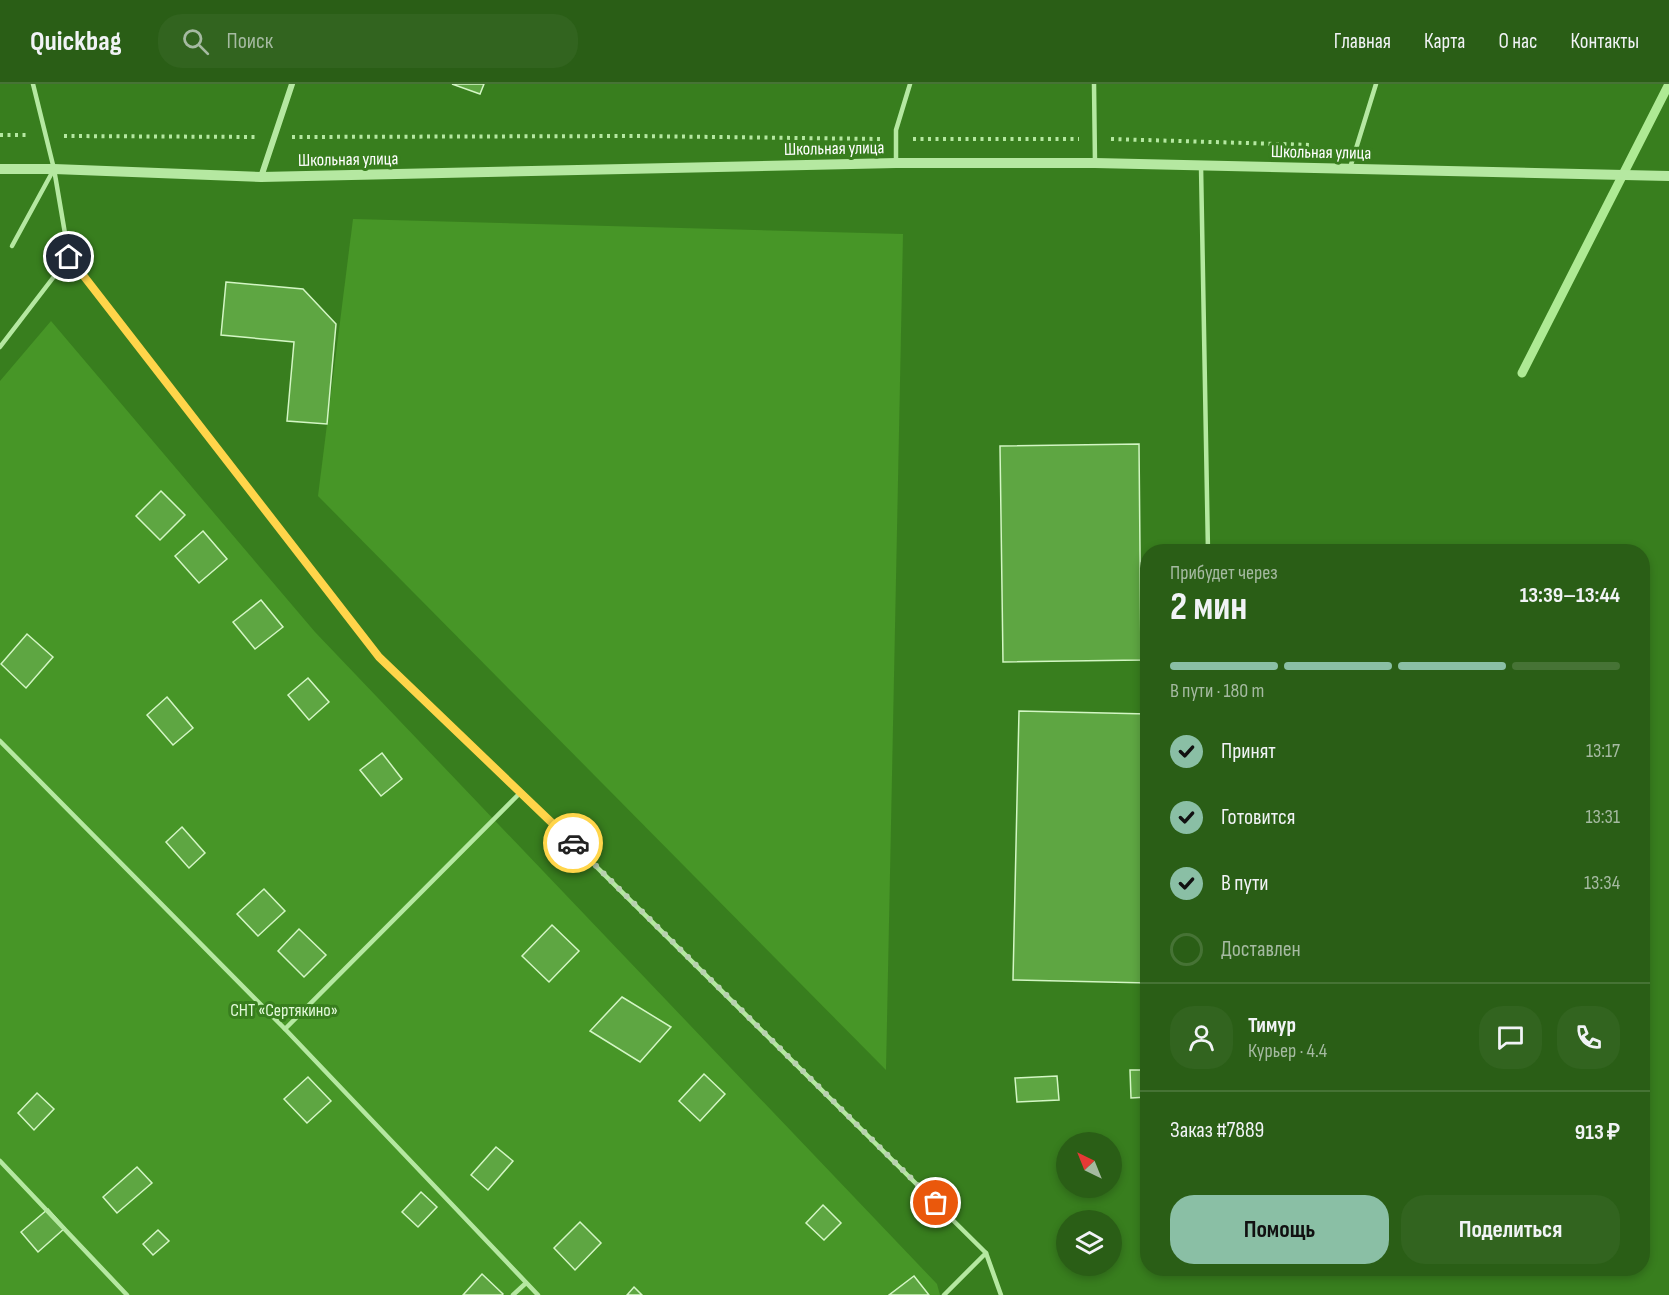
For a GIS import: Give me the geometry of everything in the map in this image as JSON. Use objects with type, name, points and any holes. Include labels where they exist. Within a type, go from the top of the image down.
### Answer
[{"type":"street","points":[[261,177],[292,84]]},
{"type":"street","name":"Школьная улица","points":[[0,169],[261,177],[896,163],[1095,163],[1669,176]]},
{"type":"lane","points":[[33,84],[54,169],[69,257],[379,657],[521,792],[986,1253],[1001,1295]]},
{"type":"lane","points":[[896,163],[896,130],[910,84]]},
{"type":"lane","points":[[1094,84],[1095,163]]},
{"type":"lane","points":[[1350,168],[1376,84]]},
{"type":"lane","points":[[1201,166],[1208,544]]},
{"type":"lane","points":[[12,246],[54,169]]},
{"type":"lane","points":[[0,347],[69,257]]},
{"type":"lane","points":[[0,741],[285,1029],[538,1295]]},
{"type":"lane","points":[[285,1029],[521,792]]},
{"type":"lane","points":[[0,1161],[127,1295]]},
{"type":"lane","points":[[944,1295],[986,1253]]},
{"type":"lane","points":[[513,1295],[526,1282]]},
{"type":"path","points":[[0,135],[1095,139],[1321,145]]},
{"type":"green space","points":[[353,219],[903,234],[886,1070],[318,496]]},
{"type":"green space","name":"СНТ «Сертякино»","points":[[51,321],[315,632],[937,1284],[940,1295],[0,1295],[0,381]]},
{"type":"building","points":[[452,84],[484,84],[480,94]]},
{"type":"building","points":[[226,282],[303,289],[336,324],[327,424],[287,421],[294,342],[221,335]]},
{"type":"building","points":[[1139,444],[1140,660],[1003,662],[1000,446]]},
{"type":"building","points":[[161,491],[185,515],[160,540],[136,516]]},
{"type":"building","points":[[203,531],[227,559],[199,583],[175,556]]},
{"type":"building","points":[[261,600],[283,627],[255,649],[233,622]]},
{"type":"building","points":[[27,634],[53,657],[26,688],[1,664]]},
{"type":"building","points":[[308,678],[329,702],[309,720],[288,695]]},
{"type":"building","points":[[167,697],[193,728],[173,745],[147,715]]},
{"type":"building","points":[[1019,711],[1140,714],[1140,983],[1013,980]]},
{"type":"building","points":[[382,753],[402,779],[381,796],[360,770]]},
{"type":"building","points":[[182,827],[205,853],[189,868],[166,842]]},
{"type":"building","points":[[264,889],[285,911],[258,936],[237,914]]},
{"type":"building","points":[[552,925],[579,951],[549,982],[522,956]]},
{"type":"building","points":[[299,929],[326,955],[304,977],[278,951]]},
{"type":"building","points":[[622,997],[671,1027],[640,1062],[590,1031]]},
{"type":"building","points":[[1130,1070],[1140,1070],[1140,1097],[1131,1098]]},
{"type":"building","points":[[704,1074],[725,1094],[700,1121],[679,1101]]},
{"type":"building","points":[[1057,1076],[1059,1100],[1017,1102],[1015,1078]]},
{"type":"building","points":[[308,1077],[331,1101],[307,1123],[284,1099]]},
{"type":"building","points":[[37,1093],[54,1109],[34,1130],[18,1113]]},
{"type":"building","points":[[496,1147],[513,1161],[488,1190],[471,1175]]},
{"type":"building","points":[[137,1167],[152,1183],[117,1213],[103,1197]]},
{"type":"building","points":[[421,1192],[437,1207],[418,1227],[402,1212]]},
{"type":"building","points":[[823,1205],[841,1223],[824,1240],[806,1223]]},
{"type":"building","points":[[48,1209],[65,1228],[38,1252],[21,1232]]},
{"type":"building","points":[[580,1222],[601,1243],[575,1270],[554,1248]]},
{"type":"building","points":[[158,1230],[169,1241],[153,1255],[143,1244]]},
{"type":"building","points":[[482,1274],[503,1294],[502,1295],[463,1295]]},
{"type":"building","points":[[914,1276],[929,1295],[889,1295]]},
{"type":"building","points":[[634,1287],[642,1295],[627,1295]]},
{"type":"waterway","points":[[1522,373],[1669,84]]},
{"type":"way so far","points":[[573,843],[936,1203]]},
{"type":"route","points":[[69,257],[379,657],[573,843]]}]
